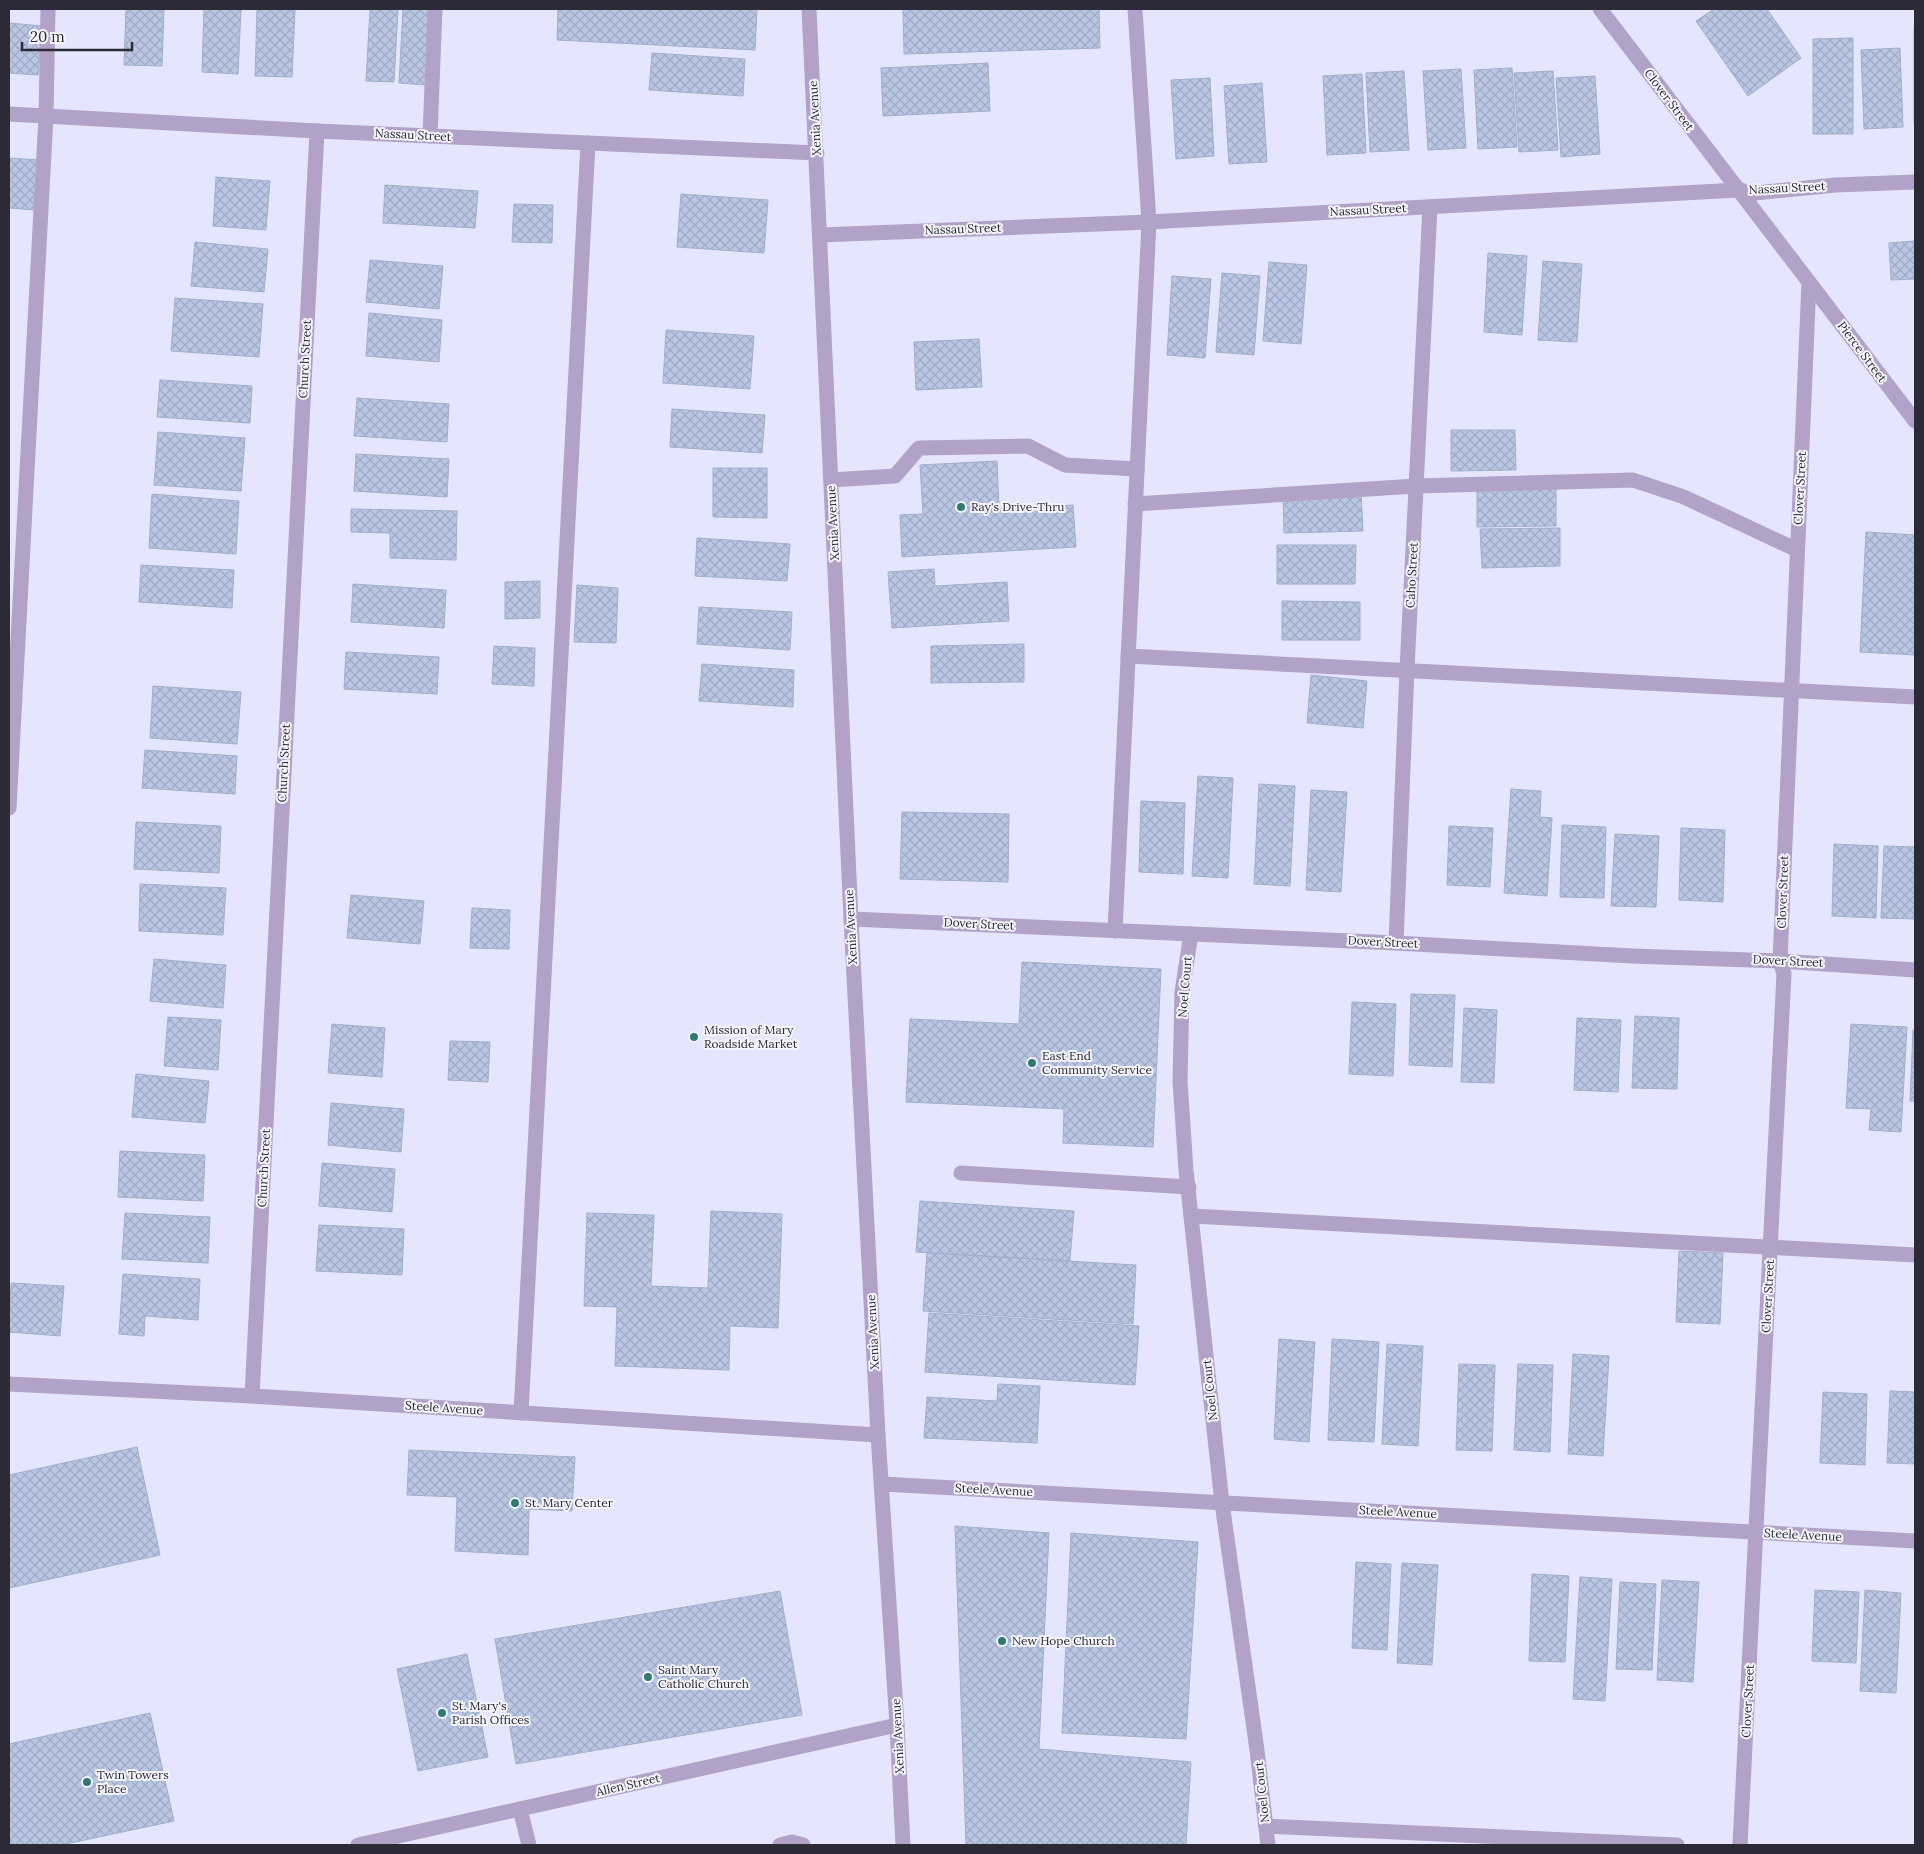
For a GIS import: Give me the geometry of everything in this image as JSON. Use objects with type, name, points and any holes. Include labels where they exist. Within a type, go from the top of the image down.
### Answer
[{"type":"street","points":[[9,808],[46,116],[48,9]]},
{"type":"street","points":[[430,136],[435,9]]},
{"type":"street","name":"Xenia Avenue","points":[[809,9],[851,919],[878,1435],[903,1845]]},
{"type":"street","points":[[1115,930],[1149,222],[1135,9]]},
{"type":"street","name":"Clover Street","points":[[1600,9],[1809,282],[1780,961],[1784,974],[1740,1845]]},
{"type":"street","name":"Nassau Street","points":[[9,114],[430,136],[817,153]]},
{"type":"street","name":"Church Street","points":[[252,1396],[317,130]]},
{"type":"street","points":[[521,1413],[588,143]]},
{"type":"street","name":"Nassau Street","points":[[820,235],[1149,222],[1738,190],[1755,193],[1836,185],[1915,182]]},
{"type":"street","name":"Caho Street","points":[[1396,943],[1407,669],[1430,207]]},
{"type":"street","name":"Pierce Street","points":[[1809,282],[1915,421]]},
{"type":"street","points":[[831,480],[895,476],[919,448],[1028,446],[1066,465],[1137,469]]},
{"type":"street","points":[[1136,504],[1416,486],[1633,480],[1684,497],[1797,550]]},
{"type":"street","points":[[1128,656],[1407,669],[1915,697]]},
{"type":"street","name":"Dover Street","points":[[851,919],[1396,943],[1632,956],[1780,961],[1915,970]]},
{"type":"street","name":"Noel Court","points":[[1191,934],[1182,992],[1180,1081],[1191,1216],[1222,1503],[1257,1750],[1268,1845]]},
{"type":"street","points":[[961,1173],[1189,1187]]},
{"type":"street","points":[[1191,1216],[1915,1256]]},
{"type":"street","name":"Steele Avenue","points":[[9,1384],[252,1396],[878,1435]]},
{"type":"street","name":"Steele Avenue","points":[[882,1484],[1915,1541]]},
{"type":"street","name":"Allen Street","points":[[358,1845],[897,1725]]},
{"type":"street","points":[[520,1809],[529,1845]]},
{"type":"street","points":[[1266,1826],[1677,1845]]},
{"type":"street","points":[[780,1845],[792,1842],[803,1845]]},
{"type":"building","points":[[126,9],[164,9],[162,66],[124,65]]},
{"type":"building","points":[[204,9],[241,9],[238,74],[202,72]]},
{"type":"building","points":[[257,9],[295,9],[292,77],[255,76]]},
{"type":"building","points":[[370,9],[398,9],[394,82],[366,81]]},
{"type":"building","points":[[403,9],[430,9],[426,85],[399,83]]},
{"type":"building","points":[[558,9],[757,9],[755,50],[557,40]]},
{"type":"building","points":[[903,9],[1099,9],[1100,48],[904,54]]},
{"type":"building","points":[[1714,9],[1767,9],[1801,58],[1748,96],[1696,21]]},
{"type":"building","points":[[9,23],[42,26],[38,75],[9,73]]},
{"type":"building","points":[[1915,27],[1915,123],[1914,123]]},
{"type":"building","points":[[1853,38],[1853,134],[1813,134],[1813,39]]},
{"type":"building","points":[[1900,48],[1903,127],[1864,129],[1861,50]]},
{"type":"building","points":[[652,53],[745,59],[743,96],[649,90]]},
{"type":"building","points":[[988,63],[990,111],[883,116],[881,68]]},
{"type":"building","points":[[1512,68],[1517,147],[1478,149],[1474,70]]},
{"type":"building","points":[[1461,69],[1466,148],[1428,150],[1423,71]]},
{"type":"building","points":[[1404,71],[1409,150],[1370,152],[1366,73]]},
{"type":"building","points":[[1553,71],[1558,150],[1519,152],[1514,73]]},
{"type":"building","points":[[1362,74],[1366,153],[1327,155],[1323,76]]},
{"type":"building","points":[[1595,76],[1600,154],[1561,157],[1556,78]]},
{"type":"building","points":[[1210,78],[1214,156],[1176,159],[1171,80]]},
{"type":"building","points":[[1262,83],[1267,162],[1229,164],[1224,86]]},
{"type":"building","points":[[9,158],[39,160],[35,210],[9,208]]},
{"type":"building","points":[[216,177],[270,181],[266,230],[213,226]]},
{"type":"building","points":[[385,185],[478,191],[475,228],[383,223]]},
{"type":"building","points":[[681,194],[768,200],[764,253],[677,247]]},
{"type":"building","points":[[514,204],[553,205],[552,243],[512,242]]},
{"type":"building","points":[[1915,241],[1915,279],[1891,280],[1889,243]]},
{"type":"building","points":[[195,242],[268,249],[264,292],[191,286]]},
{"type":"building","points":[[1488,253],[1527,256],[1522,335],[1484,332]]},
{"type":"building","points":[[370,260],[443,266],[439,309],[366,302]]},
{"type":"building","points":[[1543,261],[1582,264],[1577,342],[1538,340]]},
{"type":"building","points":[[1269,262],[1307,265],[1301,344],[1263,341]]},
{"type":"building","points":[[1222,273],[1260,276],[1254,355],[1216,352]]},
{"type":"building","points":[[1172,276],[1211,279],[1205,358],[1167,355]]},
{"type":"building","points":[[175,298],[263,304],[259,357],[171,351]]},
{"type":"building","points":[[369,313],[442,320],[439,362],[366,356]]},
{"type":"building","points":[[666,330],[754,336],[750,389],[663,383]]},
{"type":"building","points":[[979,339],[982,387],[916,390],[914,342]]},
{"type":"building","points":[[160,380],[252,386],[250,423],[157,417]]},
{"type":"building","points":[[357,398],[449,404],[447,442],[354,436]]},
{"type":"building","points":[[672,409],[765,415],[762,453],[670,447]]},
{"type":"building","points":[[1451,430],[1515,430],[1516,470],[1451,471]]},
{"type":"building","points":[[158,432],[245,438],[241,491],[154,485]]},
{"type":"building","points":[[356,454],[449,459],[447,497],[354,491]]},
{"type":"building","name":"Ray's Drive-Thru","points":[[997,461],[999,509],[1073,505],[1076,547],[902,557],[900,515],[923,514],[920,465]]},
{"type":"building","points":[[713,468],[767,468],[767,518],[713,517]]},
{"type":"building","points":[[1556,487],[1556,526],[1477,527],[1477,488]]},
{"type":"building","points":[[1361,492],[1363,531],[1284,533],[1283,495]]},
{"type":"building","points":[[152,494],[239,501],[236,554],[149,548]]},
{"type":"building","points":[[351,509],[457,511],[456,560],[390,558],[390,533],[351,532]]},
{"type":"building","points":[[1560,528],[1560,566],[1482,568],[1480,529]]},
{"type":"building","points":[[1866,532],[1915,535],[1915,655],[1860,652]]},
{"type":"building","points":[[697,538],[790,544],[787,581],[695,576]]},
{"type":"building","points":[[1277,545],[1356,545],[1355,584],[1277,584]]},
{"type":"building","points":[[141,565],[234,570],[232,608],[139,602]]},
{"type":"building","points":[[934,569],[935,586],[1007,582],[1009,621],[892,628],[888,572]]},
{"type":"building","points":[[540,581],[540,618],[505,619],[505,582]]},
{"type":"building","points":[[353,584],[446,590],[444,628],[351,622]]},
{"type":"building","points":[[577,585],[618,588],[616,643],[574,642]]},
{"type":"building","points":[[1282,601],[1360,602],[1360,640],[1282,640]]},
{"type":"building","points":[[699,607],[792,612],[790,650],[697,644]]},
{"type":"building","points":[[1024,644],[1024,682],[931,683],[931,646]]},
{"type":"building","points":[[494,646],[535,648],[534,686],[492,684]]},
{"type":"building","points":[[346,652],[439,657],[437,694],[344,689]]},
{"type":"building","points":[[702,664],[794,670],[793,707],[699,701]]},
{"type":"building","points":[[1311,675],[1367,681],[1363,728],[1307,723]]},
{"type":"building","points":[[153,686],[241,692],[237,744],[150,738]]},
{"type":"building","points":[[145,750],[237,756],[235,794],[142,788]]},
{"type":"building","points":[[1198,776],[1233,778],[1228,878],[1192,876]]},
{"type":"building","points":[[1259,784],[1295,786],[1290,886],[1254,884]]},
{"type":"building","points":[[1511,789],[1541,791],[1540,817],[1552,818],[1547,896],[1504,893]]},
{"type":"building","points":[[1311,790],[1347,792],[1341,892],[1306,890]]},
{"type":"building","points":[[1141,801],[1185,803],[1183,874],[1139,872]]},
{"type":"building","points":[[902,812],[1009,814],[1008,882],[900,879]]},
{"type":"building","points":[[136,822],[221,826],[219,873],[134,869]]},
{"type":"building","points":[[1562,825],[1606,827],[1604,898],[1560,897]]},
{"type":"building","points":[[1449,826],[1493,828],[1490,887],[1447,885]]},
{"type":"building","points":[[1681,828],[1725,830],[1723,902],[1679,900]]},
{"type":"building","points":[[1615,834],[1659,836],[1656,907],[1611,906]]},
{"type":"building","points":[[1834,844],[1878,846],[1876,918],[1832,916]]},
{"type":"building","points":[[1884,846],[1915,847],[1915,919],[1881,918]]},
{"type":"building","points":[[140,884],[226,888],[223,935],[139,931]]},
{"type":"building","points":[[351,895],[424,901],[420,944],[347,938]]},
{"type":"building","points":[[472,908],[510,910],[509,949],[470,948]]},
{"type":"building","points":[[154,959],[226,965],[223,1008],[150,1001]]},
{"type":"building","name":"East End Community Service","points":[[1022,962],[1161,969],[1153,1147],[1063,1143],[1064,1109],[906,1102],[910,1019],[1019,1024]]},
{"type":"building","points":[[1411,994],[1455,995],[1452,1067],[1409,1065]]},
{"type":"building","points":[[1352,1002],[1396,1004],[1393,1076],[1349,1074]]},
{"type":"building","points":[[1464,1008],[1497,1010],[1494,1083],[1461,1082]]},
{"type":"building","points":[[1635,1016],[1679,1018],[1677,1089],[1632,1088]]},
{"type":"building","points":[[168,1017],[221,1020],[218,1070],[164,1066]]},
{"type":"building","points":[[1577,1018],[1621,1020],[1618,1092],[1574,1090]]},
{"type":"building","points":[[332,1024],[385,1028],[382,1077],[328,1073]]},
{"type":"building","points":[[1851,1024],[1907,1027],[1901,1132],[1869,1130],[1871,1109],[1846,1108]]},
{"type":"building","points":[[1913,1030],[1915,1030],[1915,1101],[1910,1101]]},
{"type":"building","points":[[450,1041],[490,1042],[488,1082],[448,1080]]},
{"type":"building","points":[[136,1074],[209,1081],[205,1123],[132,1117]]},
{"type":"building","points":[[331,1103],[404,1109],[401,1152],[328,1145]]},
{"type":"building","points":[[120,1151],[205,1155],[203,1201],[118,1197]]},
{"type":"building","points":[[322,1163],[395,1169],[392,1212],[319,1206]]},
{"type":"building","points":[[920,1201],[1074,1211],[1070,1261],[916,1252]]},
{"type":"building","points":[[711,1211],[782,1214],[778,1328],[730,1326],[729,1370],[615,1366],[617,1307],[584,1306],[587,1213],[654,1215],[651,1286],[708,1288]]},
{"type":"building","points":[[125,1213],[210,1217],[208,1263],[122,1259]]},
{"type":"building","points":[[319,1225],[404,1229],[402,1275],[316,1271]]},
{"type":"building","points":[[1679,1251],[1723,1253],[1720,1324],[1676,1322]]},
{"type":"building","points":[[927,1253],[1136,1265],[1133,1324],[923,1311]]},
{"type":"building","points":[[123,1274],[200,1279],[198,1320],[145,1316],[144,1336],[119,1334]]},
{"type":"building","points":[[11,1283],[64,1286],[60,1336],[9,1332]]},
{"type":"building","points":[[929,1313],[1139,1326],[1135,1385],[925,1372]]},
{"type":"building","points":[[1279,1339],[1315,1342],[1309,1442],[1274,1439]]},
{"type":"building","points":[[1332,1339],[1379,1342],[1374,1442],[1328,1440]]},
{"type":"building","points":[[1387,1344],[1423,1346],[1418,1446],[1382,1444]]},
{"type":"building","points":[[1573,1354],[1609,1356],[1603,1456],[1568,1454]]},
{"type":"building","points":[[1459,1364],[1495,1365],[1492,1451],[1456,1450]]},
{"type":"building","points":[[1518,1364],[1553,1365],[1550,1452],[1514,1450]]},
{"type":"building","points":[[998,1384],[1040,1386],[1037,1443],[924,1438],[927,1397],[997,1401]]},
{"type":"building","points":[[1890,1391],[1915,1392],[1915,1464],[1887,1463]]},
{"type":"building","points":[[1823,1392],[1867,1394],[1865,1465],[1820,1463]]},
{"type":"building","points":[[137,1447],[160,1555],[9,1588],[9,1475]]},
{"type":"building","name":"St. Mary Center","points":[[409,1450],[575,1457],[572,1511],[529,1509],[528,1555],[455,1551],[457,1497],[407,1495]]},
{"type":"building","name":"New Hope Church","points":[[955,1526],[1049,1533],[1039,1749],[1191,1762],[1186,1845],[966,1845]]},
{"type":"building","points":[[1071,1533],[1198,1542],[1186,1739],[1062,1733]]},
{"type":"building","points":[[1356,1562],[1391,1564],[1387,1650],[1352,1648]]},
{"type":"building","points":[[1402,1563],[1438,1565],[1432,1665],[1397,1663]]},
{"type":"building","points":[[1532,1574],[1569,1576],[1565,1662],[1529,1661]]},
{"type":"building","points":[[1580,1577],[1612,1579],[1605,1701],[1573,1699]]},
{"type":"building","points":[[1662,1580],[1699,1582],[1693,1682],[1657,1680]]},
{"type":"building","points":[[1620,1582],[1656,1584],[1652,1670],[1616,1669]]},
{"type":"building","points":[[1815,1590],[1859,1592],[1856,1663],[1812,1661]]},
{"type":"building","points":[[1865,1590],[1901,1593],[1896,1693],[1860,1691]]},
{"type":"building","name":"Saint Mary Catholic Church","points":[[780,1591],[802,1715],[516,1764],[495,1639]]},
{"type":"building","name":"St. Mary's Parish Offices","points":[[467,1654],[488,1757],[418,1771],[397,1669]]},
{"type":"building","name":"Twin Towers Place","points":[[150,1713],[174,1821],[61,1845],[9,1845],[9,1744]]},
{"type":"place","name":"Ray's Drive-Thru","points":[[961,507]]},
{"type":"place","name":"Mission of Mary Roadside Market","points":[[694,1037]]},
{"type":"place","name":"East End Community Service","points":[[1032,1063]]},
{"type":"place","name":"St. Mary Center","points":[[515,1503]]},
{"type":"place","name":"New Hope Church","points":[[1002,1641]]},
{"type":"place","name":"Saint Mary Catholic Church","points":[[648,1677]]},
{"type":"place","name":"St. Mary's Parish Offices","points":[[442,1713]]},
{"type":"place","name":"Twin Towers Place","points":[[87,1782]]}]
